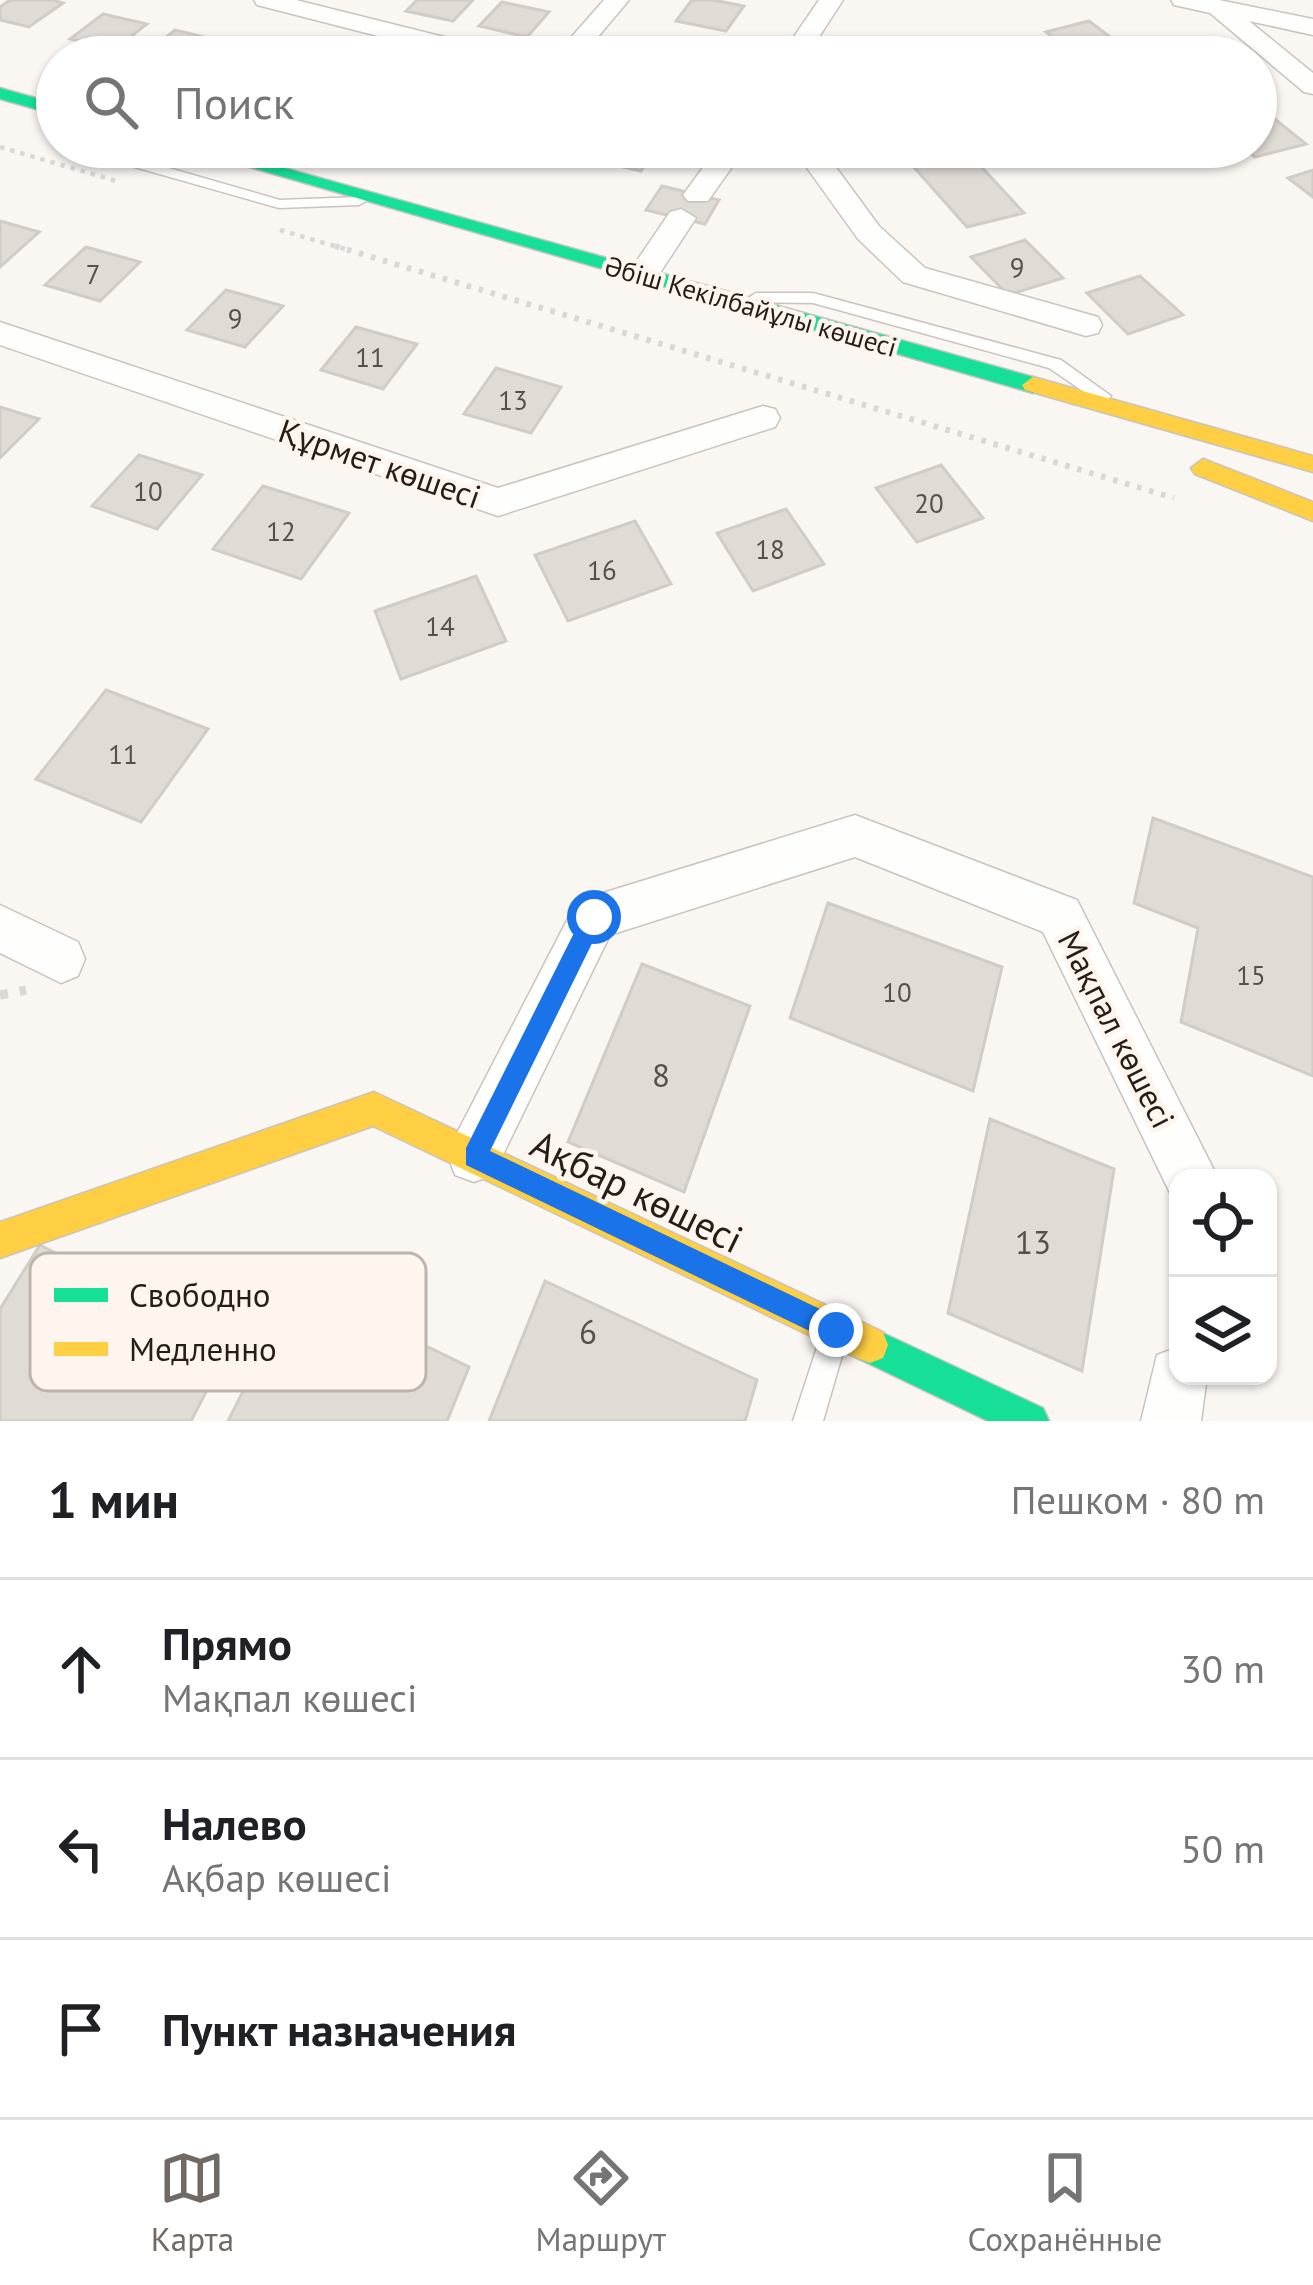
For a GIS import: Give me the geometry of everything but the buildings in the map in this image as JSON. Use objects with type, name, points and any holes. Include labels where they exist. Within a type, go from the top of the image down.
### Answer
[{"type":"street","points":[[269,0],[409,36]]},
{"type":"street","points":[[585,36],[617,0]]},
{"type":"street","points":[[807,36],[831,0]]},
{"type":"street","points":[[1183,0],[1313,27]]},
{"type":"street","points":[[1217,4],[1254,36]]},
{"type":"street","points":[[1277,55],[1313,86]]},
{"type":"street","points":[[0,94],[36,104]]},
{"type":"street","name":"Әбіш Кекілбайұлы көшесі","points":[[263,168],[1313,464]]},
{"type":"street","points":[[643,275],[717,168]]},
{"type":"street","points":[[821,168],[889,259],[914,275],[1086,325]]},
{"type":"street","name":"Құрмет көшесі","points":[[0,333],[498,502],[763,418]]},
{"type":"street","points":[[1122,410],[1289,426]]},
{"type":"street","points":[[1122,410],[1165,452],[1313,512]]},
{"type":"street","name":"Мақпал көшесі","points":[[474,1156],[594,917],[855,836],[1060,916],[1187,1169]]},
{"type":"street","points":[[0,928],[61,959]]},
{"type":"street","name":"Ақбар көшесі","points":[[0,1240],[374,1109],[1030,1421]]},
{"type":"street","points":[[1171,1421],[1177,1385]]},
{"type":"lane","points":[[153,168],[279,204],[377,200]]},
{"type":"lane","points":[[808,1421],[836,1330]]},
{"type":"path","points":[[0,147],[36,158]]},
{"type":"path","points":[[71,168],[136,187]]},
{"type":"path","points":[[271,227],[1177,499]]},
{"type":"traffic: fast","points":[[0,93],[36,104]]},
{"type":"traffic: fast","points":[[263,168],[1033,385]]},
{"type":"traffic: fast","points":[[870,1345],[1030,1421]]},
{"type":"traffic: slow","points":[[1033,385],[1313,464]]},
{"type":"traffic: slow","points":[[1203,468],[1313,512]]},
{"type":"traffic: slow","points":[[0,1240],[374,1109],[870,1345]]},
{"type":"route","points":[[594,917],[474,1156],[836,1330]]}]
